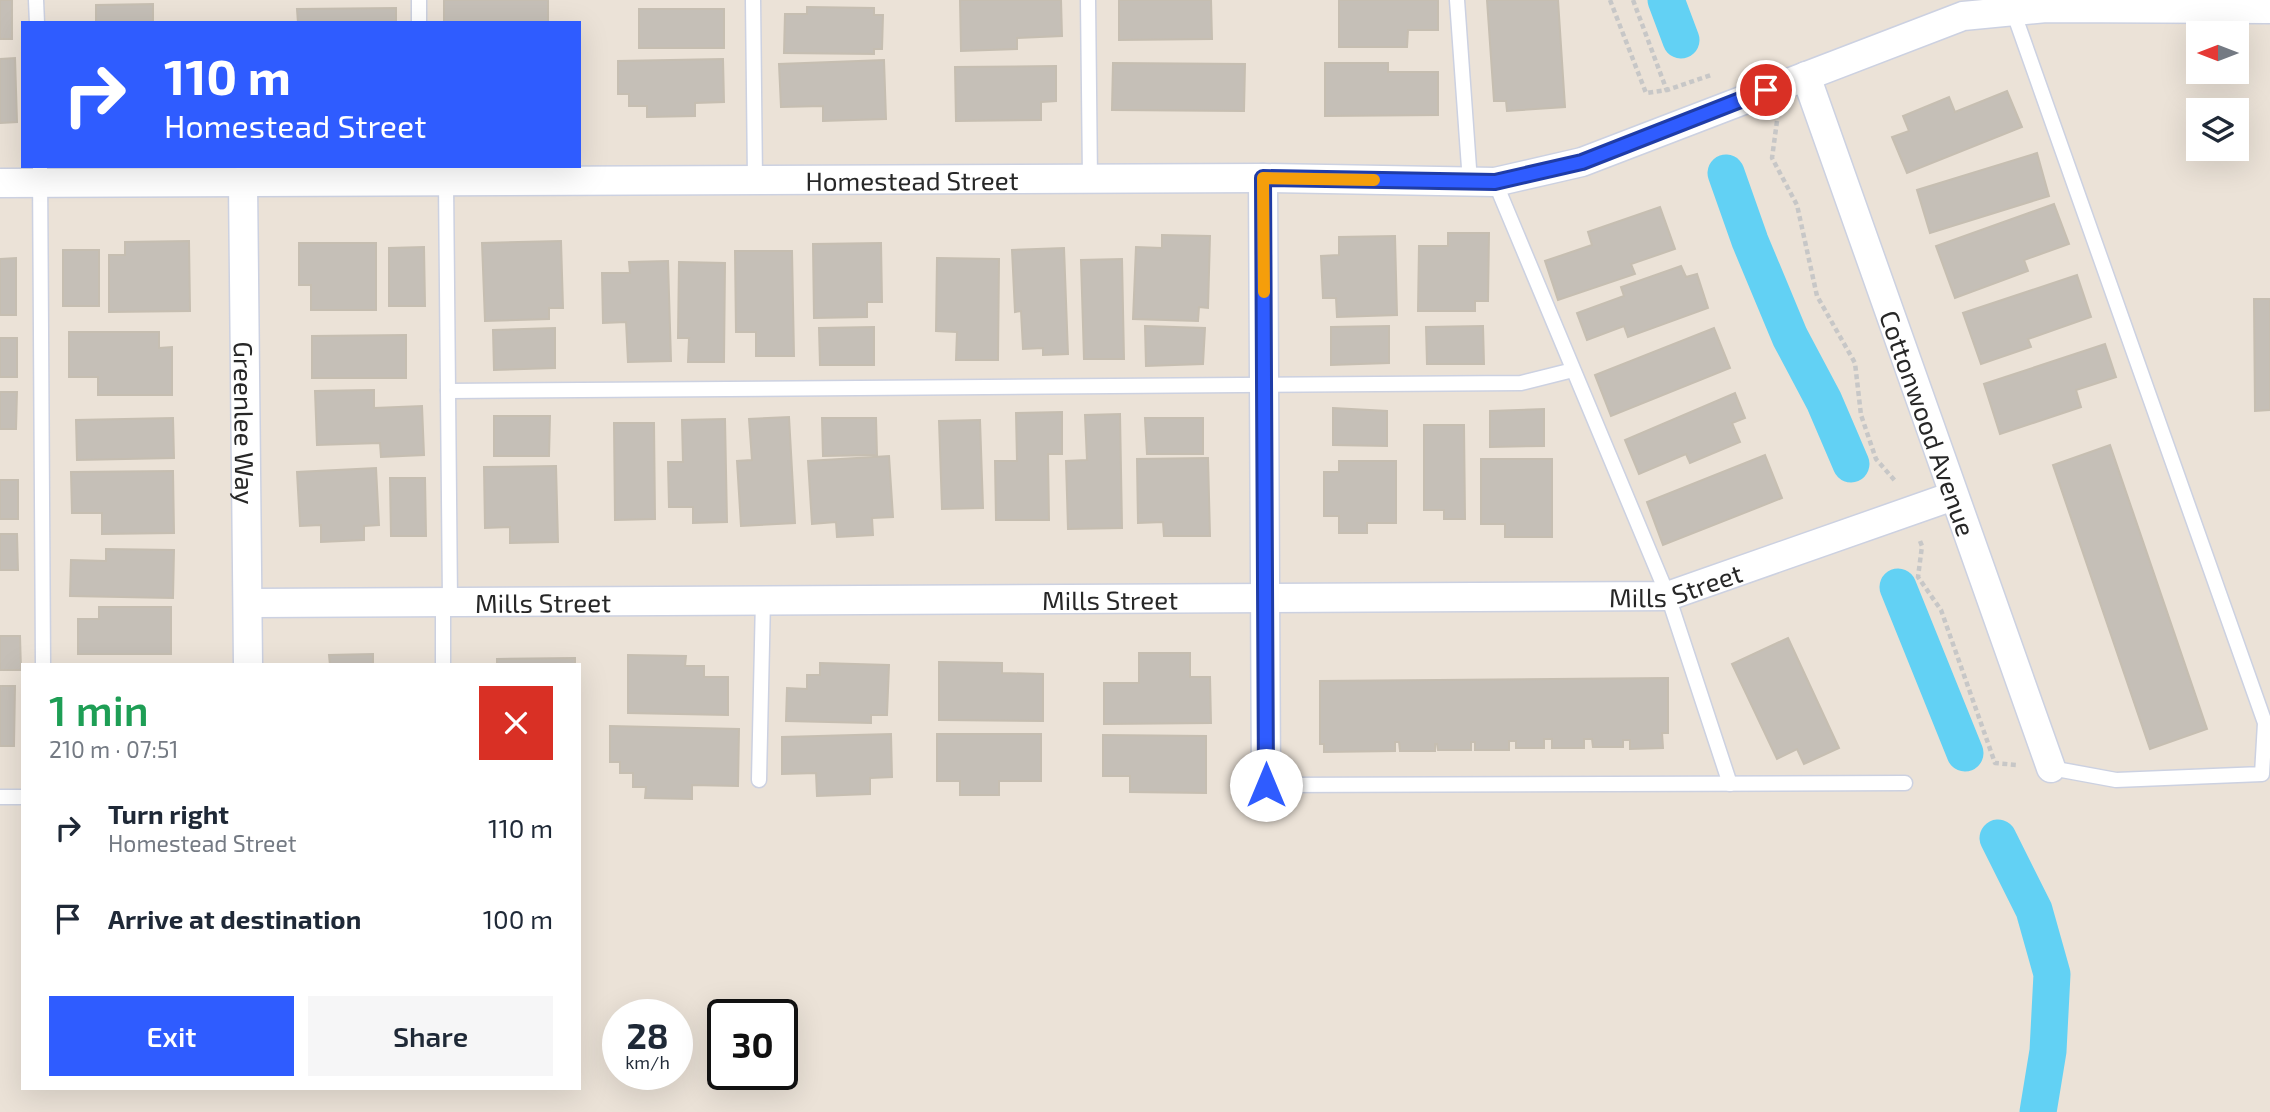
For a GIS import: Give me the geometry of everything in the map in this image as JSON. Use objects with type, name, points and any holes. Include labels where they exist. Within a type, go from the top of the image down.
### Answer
[{"type":"street","name":"Homestead Street","points":[[0,183],[41,175],[243,181],[428,176],[754,180],[1263,178],[1483,182],[1582,162],[1964,16],[2046,8],[2270,9]]},
{"type":"street","name":"Cottonwood Avenue","points":[[1806,76],[2051,768]]},
{"type":"street","points":[[1263,178],[1266,785]]},
{"type":"street","name":"Greenlee Way","points":[[243,181],[248,663]]},
{"type":"street","name":"Mills Street","points":[[249,603],[1668,596],[1953,496]]},
{"type":"lane","points":[[36,0],[37,21]]},
{"type":"lane","points":[[419,0],[419,21]]},
{"type":"lane","points":[[753,0],[754,180]]},
{"type":"lane","points":[[1088,0],[1090,179]]},
{"type":"lane","points":[[1457,0],[1483,182],[1573,370],[1668,596],[1730,783]]},
{"type":"lane","points":[[2013,11],[2265,723],[2262,774],[2116,780],[2051,768]]},
{"type":"lane","points":[[41,175],[43,663]]},
{"type":"lane","points":[[428,176],[448,391],[443,663]]},
{"type":"lane","points":[[448,391],[1521,383],[1573,370]]},
{"type":"lane","points":[[759,780],[763,599]]},
{"type":"lane","points":[[1266,785],[1905,783]]},
{"type":"lane","points":[[0,797],[21,797]]},
{"type":"path","points":[[1610,0],[1646,93],[1667,90]]},
{"type":"path","points":[[1633,0],[1679,123]]},
{"type":"path","points":[[1777,120],[1772,158],[1797,205],[1817,296],[1855,363],[1861,415],[1876,459],[1897,483],[1910,511],[1922,546],[1918,578],[1941,610],[1995,763]]},
{"type":"building","points":[[0,0],[12,0],[12,39],[0,39]]},
{"type":"building","points":[[444,0],[548,0],[548,21],[444,21]]},
{"type":"building","points":[[960,0],[1061,0],[1062,36],[1017,38],[1017,49],[961,51]]},
{"type":"building","points":[[1119,0],[1211,0],[1212,39],[1119,40]]},
{"type":"building","points":[[1339,0],[1438,0],[1438,30],[1408,30],[1407,47],[1339,47]]},
{"type":"building","points":[[1487,0],[1558,0],[1565,107],[1507,111],[1506,101],[1494,101]]},
{"type":"building","points":[[153,4],[153,21],[96,21],[96,5]]},
{"type":"building","points":[[807,7],[874,8],[874,15],[883,15],[882,49],[874,49],[874,54],[784,53],[785,14],[807,14]]},
{"type":"building","points":[[396,8],[396,21],[298,21],[297,9]]},
{"type":"building","points":[[639,9],[724,9],[724,48],[639,48]]},
{"type":"building","points":[[15,58],[17,122],[0,123],[0,59]]},
{"type":"building","points":[[723,59],[724,102],[695,103],[695,116],[647,117],[647,106],[629,106],[629,94],[618,94],[618,61]]},
{"type":"building","points":[[884,60],[886,119],[823,121],[823,106],[781,107],[779,64]]},
{"type":"building","points":[[1113,63],[1245,64],[1244,111],[1112,110]]},
{"type":"building","points":[[1325,63],[1388,63],[1388,72],[1438,72],[1438,115],[1325,116]]},
{"type":"building","points":[[1056,66],[1056,101],[1041,102],[1041,120],[956,121],[955,67]]},
{"type":"building","points":[[2007,91],[2022,127],[1907,173],[1892,137],[1909,131],[1903,116],[1949,97],[1955,112]]},
{"type":"building","points":[[2037,153],[2049,196],[1930,233],[1917,190]]},
{"type":"building","points":[[2054,204],[2069,244],[2024,260],[2028,271],[1955,298],[1936,246]]},
{"type":"building","points":[[1660,207],[1675,249],[1631,264],[1635,274],[1558,300],[1545,261],[1592,245],[1588,232]]},
{"type":"building","points":[[1448,233],[1489,233],[1488,301],[1475,301],[1475,311],[1418,311],[1419,246],[1448,246]]},
{"type":"building","points":[[1162,235],[1210,236],[1208,308],[1199,307],[1198,321],[1133,319],[1136,247],[1162,248]]},
{"type":"building","points":[[1395,236],[1397,315],[1337,317],[1336,298],[1323,298],[1321,256],[1339,255],[1339,237]]},
{"type":"building","points":[[189,241],[190,311],[109,312],[109,255],[125,255],[125,242]]},
{"type":"building","points":[[561,241],[563,308],[549,308],[549,319],[485,321],[482,243]]},
{"type":"building","points":[[299,243],[376,243],[376,310],[311,310],[311,285],[299,285]]},
{"type":"building","points":[[881,243],[882,302],[867,302],[867,317],[814,318],[813,244]]},
{"type":"building","points":[[424,247],[425,306],[389,306],[389,248]]},
{"type":"building","points":[[1064,248],[1068,354],[1043,355],[1043,348],[1023,349],[1021,311],[1015,312],[1012,250]]},
{"type":"building","points":[[63,250],[99,250],[99,306],[63,306]]},
{"type":"building","points":[[735,251],[792,251],[794,356],[756,356],[756,332],[736,332]]},
{"type":"building","points":[[16,258],[16,315],[0,315],[0,259]]},
{"type":"building","points":[[937,258],[999,259],[998,360],[956,360],[957,332],[936,331]]},
{"type":"building","points":[[1122,259],[1124,359],[1084,359],[1081,260]]},
{"type":"building","points":[[668,261],[671,361],[628,362],[626,322],[603,323],[602,273],[630,273],[629,262]]},
{"type":"building","points":[[679,262],[725,263],[724,362],[688,362],[689,338],[678,338]]},
{"type":"building","points":[[1681,266],[1686,277],[1697,274],[1708,308],[1628,337],[1624,326],[1587,340],[1577,313],[1624,296],[1621,287]]},
{"type":"building","points":[[2077,275],[2091,317],[2028,339],[2031,347],[1981,364],[1963,313]]},
{"type":"building","points":[[2254,299],[2270,299],[2270,410],[2255,411]]},
{"type":"building","points":[[1145,326],[1205,328],[1203,364],[1146,366]]},
{"type":"building","points":[[1389,326],[1389,363],[1331,365],[1331,327]]},
{"type":"building","points":[[1483,326],[1484,364],[1427,364],[1426,327]]},
{"type":"building","points":[[874,327],[874,365],[820,365],[819,328]]},
{"type":"building","points":[[555,328],[555,368],[494,370],[493,330]]},
{"type":"building","points":[[1714,328],[1730,368],[1611,416],[1595,375]]},
{"type":"building","points":[[69,332],[159,332],[159,348],[172,347],[172,395],[98,395],[98,377],[69,377]]},
{"type":"building","points":[[406,335],[406,378],[312,378],[312,336]]},
{"type":"building","points":[[0,338],[17,338],[17,377],[0,377]]},
{"type":"building","points":[[2105,344],[2116,377],[2076,390],[2081,407],[2000,434],[1984,384]]},
{"type":"building","points":[[374,390],[374,408],[422,406],[424,455],[381,457],[380,443],[317,445],[315,391]]},
{"type":"building","points":[[0,392],[17,392],[16,429],[0,429]]},
{"type":"building","points":[[1735,393],[1745,418],[1732,423],[1740,442],[1690,463],[1686,454],[1639,474],[1625,440]]},
{"type":"building","points":[[1333,408],[1387,411],[1387,446],[1333,445]]},
{"type":"building","points":[[1544,409],[1544,446],[1490,447],[1490,411]]},
{"type":"building","points":[[1062,412],[1062,454],[1048,454],[1049,520],[996,520],[995,461],[1017,461],[1016,413]]},
{"type":"building","points":[[1120,414],[1122,528],[1068,529],[1066,461],[1087,460],[1085,415]]},
{"type":"building","points":[[494,416],[550,416],[549,456],[494,456]]},
{"type":"building","points":[[789,417],[795,523],[741,526],[737,461],[752,460],[749,419]]},
{"type":"building","points":[[173,418],[174,458],[77,460],[76,420]]},
{"type":"building","points":[[822,418],[876,418],[877,455],[823,456]]},
{"type":"building","points":[[1145,418],[1203,418],[1203,454],[1147,454]]},
{"type":"building","points":[[725,419],[727,522],[693,523],[693,507],[669,507],[668,462],[683,462],[682,420]]},
{"type":"building","points":[[980,420],[983,508],[942,509],[939,421]]},
{"type":"building","points":[[614,423],[654,423],[655,519],[615,520]]},
{"type":"building","points":[[1424,425],[1464,425],[1465,519],[1444,519],[1444,510],[1424,510]]},
{"type":"building","points":[[2110,445],[2207,729],[2150,749],[2053,465]]},
{"type":"building","points":[[1765,455],[1782,498],[1663,545],[1647,502]]},
{"type":"building","points":[[889,456],[893,517],[872,518],[873,535],[837,537],[836,522],[812,524],[808,461]]},
{"type":"building","points":[[1208,458],[1210,536],[1164,536],[1163,522],[1138,523],[1137,459]]},
{"type":"building","points":[[1481,459],[1552,459],[1552,537],[1505,537],[1505,524],[1481,524]]},
{"type":"building","points":[[1339,461],[1396,461],[1396,523],[1367,523],[1367,533],[1339,533],[1339,516],[1324,516],[1324,472],[1339,472]]},
{"type":"building","points":[[556,466],[558,542],[510,543],[510,527],[485,528],[484,467]]},
{"type":"building","points":[[376,468],[379,525],[364,526],[364,540],[321,542],[321,525],[300,526],[297,472]]},
{"type":"building","points":[[173,471],[174,533],[102,534],[102,513],[72,513],[71,472]]},
{"type":"building","points":[[390,478],[425,478],[426,536],[391,536]]},
{"type":"building","points":[[0,480],[18,480],[18,519],[0,519]]},
{"type":"building","points":[[0,534],[17,534],[18,570],[0,570]]},
{"type":"building","points":[[106,549],[174,550],[173,598],[70,596],[71,560],[106,561]]},
{"type":"building","points":[[99,607],[171,607],[171,654],[78,654],[78,619],[99,619]]},
{"type":"building","points":[[0,636],[20,636],[21,670],[0,670]]},
{"type":"building","points":[[1788,638],[1839,748],[1804,764],[1797,749],[1777,759],[1732,664]]},
{"type":"building","points":[[1139,653],[1190,653],[1190,677],[1210,677],[1211,723],[1104,724],[1104,683],[1139,683]]},
{"type":"building","points":[[373,654],[373,663],[330,663],[329,655]]},
{"type":"building","points":[[628,655],[686,656],[685,666],[704,666],[704,677],[728,677],[728,715],[628,713]]},
{"type":"building","points":[[575,658],[575,663],[497,663],[497,659]]},
{"type":"building","points":[[939,662],[1002,663],[1002,673],[1043,674],[1043,721],[939,720]]},
{"type":"building","points":[[820,663],[889,665],[887,715],[871,715],[871,723],[786,721],[787,688],[807,689],[807,675],[820,675]]},
{"type":"building","points":[[1668,678],[1668,733],[1662,733],[1663,748],[1630,749],[1630,740],[1623,740],[1623,747],[1593,747],[1592,739],[1584,739],[1584,748],[1552,748],[1552,739],[1544,739],[1544,748],[1516,748],[1516,741],[1509,741],[1509,750],[1475,750],[1475,742],[1471,742],[1471,750],[1438,750],[1435,744],[1435,751],[1400,751],[1399,742],[1395,742],[1395,751],[1324,752],[1324,744],[1320,744],[1320,681]]},
{"type":"building","points":[[0,686],[15,686],[14,746],[0,746]]},
{"type":"building","points":[[610,726],[739,729],[738,786],[692,785],[692,799],[645,798],[646,787],[633,787],[633,773],[620,773],[620,762],[610,762]]},
{"type":"building","points":[[891,734],[892,777],[870,778],[870,794],[817,796],[816,773],[782,774],[782,737]]},
{"type":"building","points":[[937,734],[1041,734],[1041,781],[999,781],[999,795],[960,795],[960,781],[937,781]]},
{"type":"building","points":[[1103,735],[1206,736],[1206,793],[1130,792],[1130,776],[1103,776]]},
{"type":"waterway","points":[[1666,0],[1681,40]]},
{"type":"waterway","points":[[1726,173],[1750,241],[1790,337],[1824,401],[1851,464]]},
{"type":"waterway","points":[[1898,587],[1965,753]]},
{"type":"waterway","points":[[1998,838],[2034,910],[2052,974],[2048,1051],[2038,1112]]},
{"type":"slow traffic","points":[[1264,292],[1263,178],[1374,180]]},
{"type":"route","points":[[1266,785],[1263,178],[1495,182],[1582,162],[1766,90]]}]
